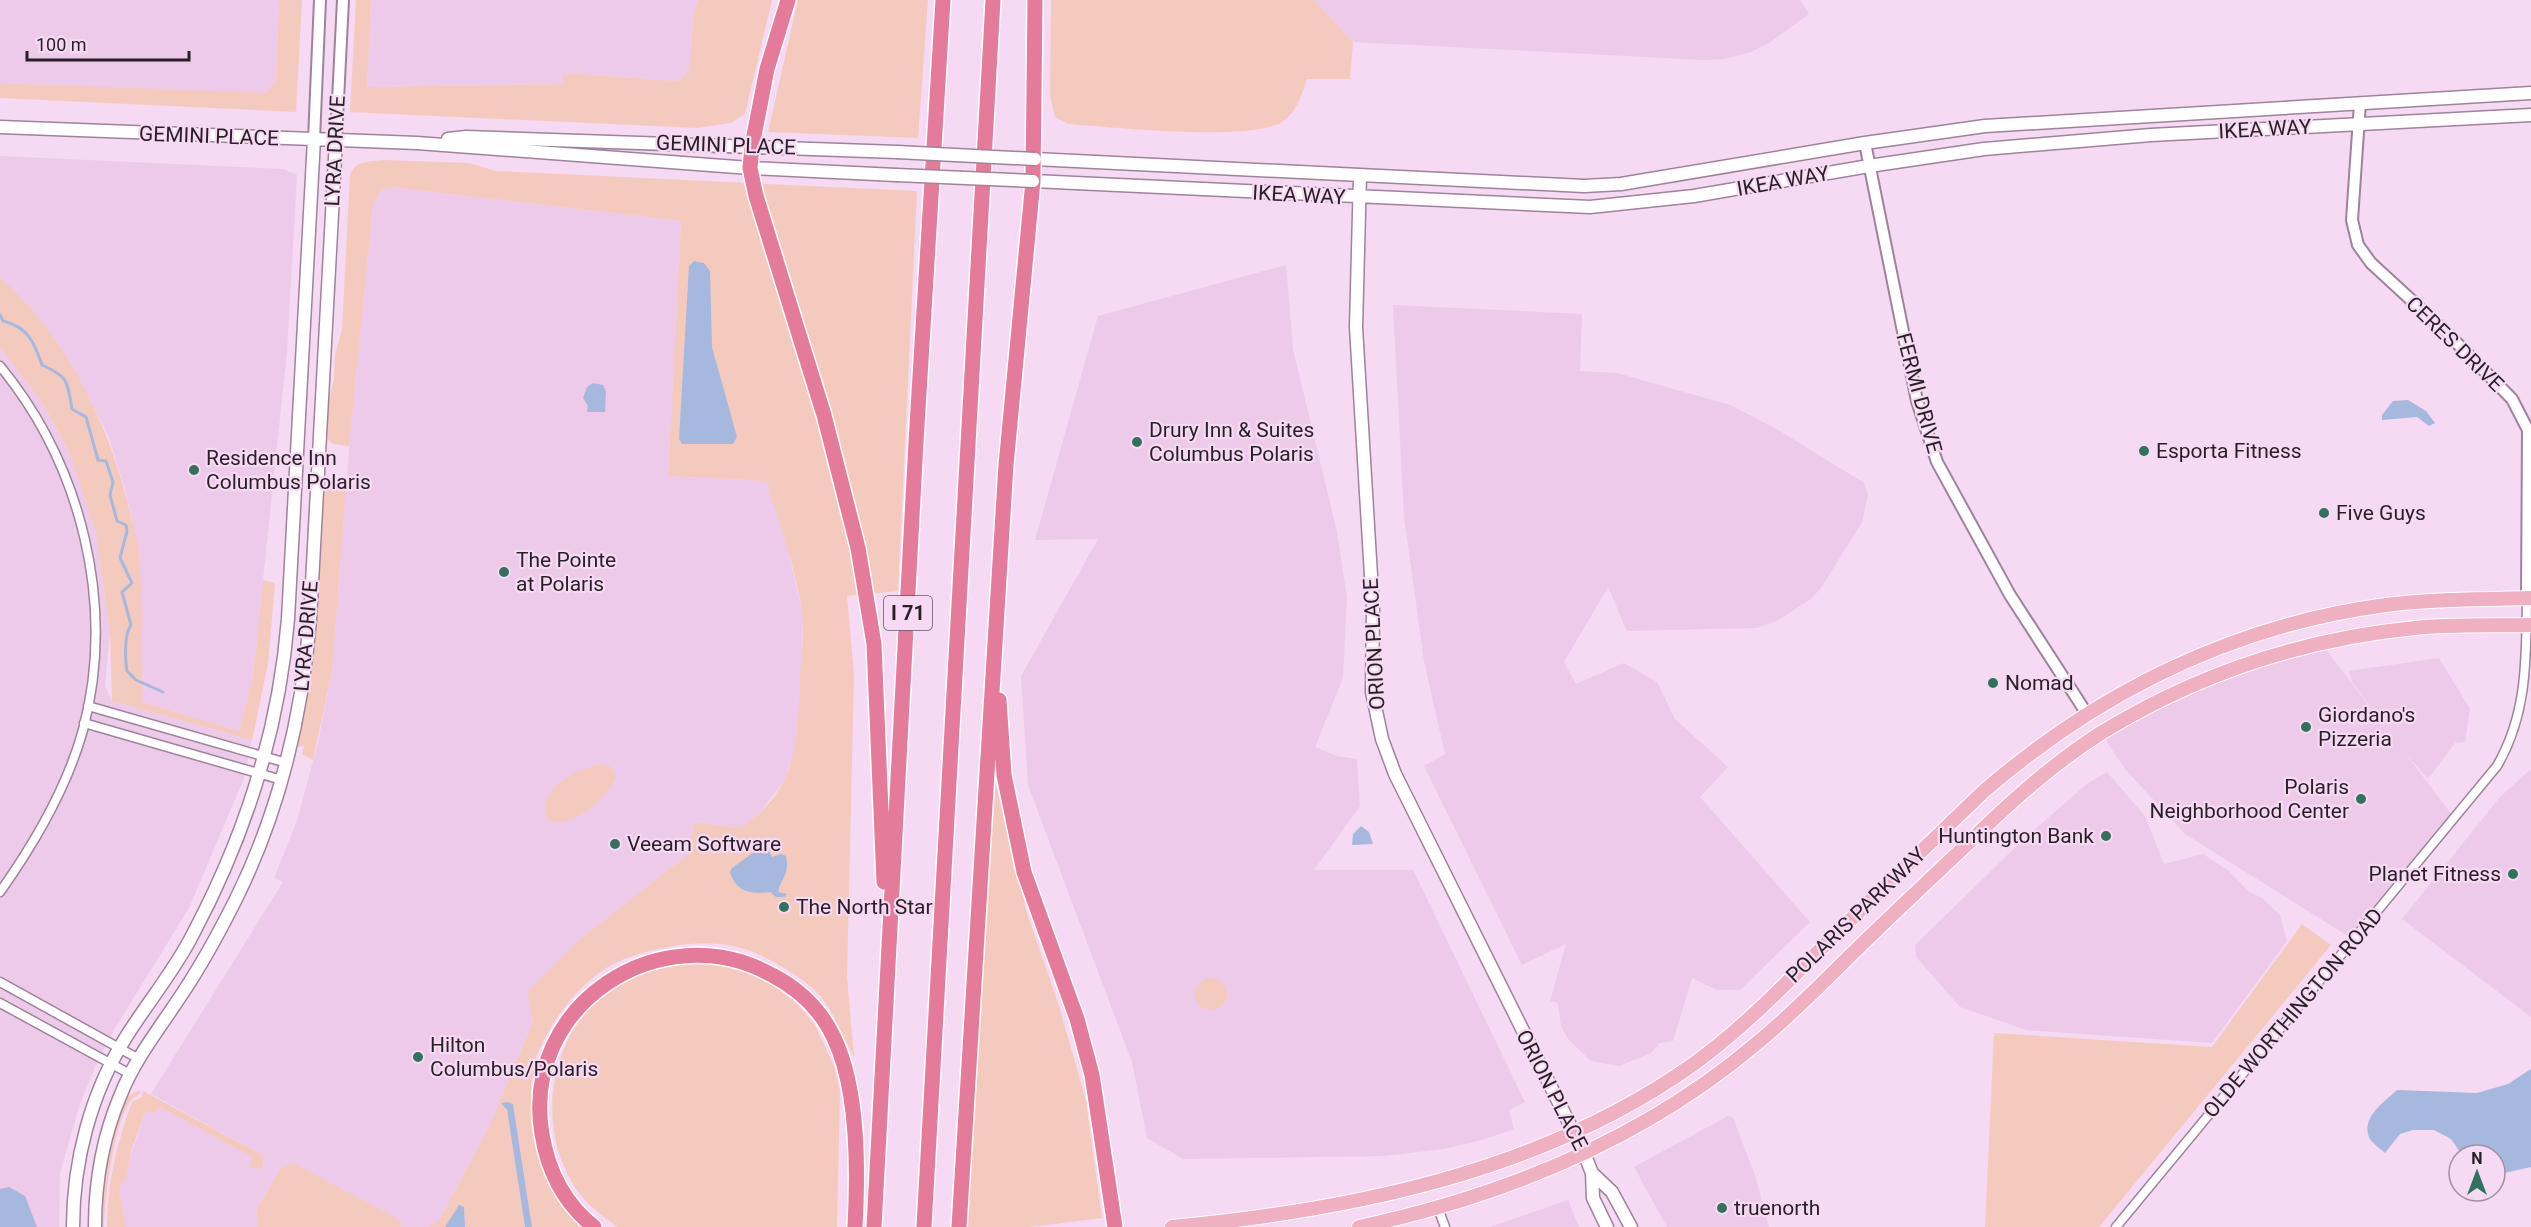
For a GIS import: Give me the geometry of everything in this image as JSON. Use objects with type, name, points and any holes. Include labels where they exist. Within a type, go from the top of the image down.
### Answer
[{"type":"highway","points":[[788,0],[767,69],[750,168],[756,196],[824,415],[858,548],[874,644],[888,963]]},
{"type":"highway","name":"I 71","points":[[874,1227],[943,0]]},
{"type":"highway","name":"I 71","points":[[924,1227],[993,0]]},
{"type":"highway","points":[[959,1227],[1006,465],[1035,159],[1035,0]]},
{"type":"highway","points":[[995,637],[1004,775],[1024,872],[1077,1019],[1092,1075],[1115,1227]]},
{"type":"highway","points":[[594,1227],[584,1219],[559,1188],[544,1145],[539,1099],[545,1063],[561,1029],[587,999],[614,976],[653,961],[682,954],[721,957],[754,965],[791,985],[820,1014],[835,1039],[846,1072],[857,1187],[855,1227]]},
{"type":"main road","name":"IKEA WAY","points":[[1035,159],[1584,186],[1621,184],[1865,143],[1985,126],[2531,93]]},
{"type":"main road","name":"IKEA WAY","points":[[1033,181],[1358,198],[1590,207],[1694,196],[1869,166],[2008,147],[2359,123],[2531,116]]},
{"type":"main road","name":"GEMINI PLACE","points":[[0,127],[417,143],[750,168],[1033,181]]},
{"type":"main road","name":"GEMINI PLACE","points":[[417,143],[466,137],[752,146],[1035,159]]},
{"type":"main road","name":"LYRA DRIVE","points":[[73,1227],[74,1196],[82,1146],[100,1087],[119,1048],[192,938],[238,840],[266,758],[285,648],[314,139]]},
{"type":"main road","name":"LYRA DRIVE","points":[[95,1227],[95,1206],[103,1150],[120,1095],[139,1059],[211,948],[233,906],[259,848],[287,764],[306,671],[336,140]]},
{"type":"main road","name":"ORION PLACE","points":[[1360,175],[1356,327],[1373,609],[1372,684],[1382,739],[1395,774],[1584,1153],[1592,1173],[1593,1198],[1607,1227]]},
{"type":"main road","name":"POLARIS PARKWAY","points":[[1172,1227],[1293,1213],[1395,1193],[1453,1177],[1574,1132],[1655,1090],[1697,1061],[1799,970],[1984,791],[2049,737],[2151,676],[2196,656],[2293,623],[2387,605],[2529,598]]},
{"type":"main road","name":"POLARIS PARKWAY","points":[[1359,1227],[1438,1208],[1520,1181],[1636,1127],[1724,1071],[1796,1008],[2012,801],[2078,749],[2142,710],[2205,678],[2308,645],[2416,628],[2529,625]]},
{"type":"main road","name":"ORION PLACE","points":[[1592,1173],[1612,1192],[1631,1227]]},
{"type":"street","name":"LYRA DRIVE","points":[[314,139],[320,0]]},
{"type":"street","name":"LYRA DRIVE","points":[[336,140],[343,0]]},
{"type":"street","name":"CERES DRIVE","points":[[2360,103],[2352,220],[2358,245],[2371,264],[2446,332],[2512,399],[2528,430],[2529,598]]},
{"type":"street","name":"FERMI DRIVE","points":[[1865,143],[1917,401],[1937,462],[2010,595],[2087,714]]},
{"type":"street","points":[[0,366],[27,402],[46,436],[72,494],[84,537],[95,616],[94,668],[84,723],[60,789],[30,845],[0,892]]},
{"type":"street","name":"OLDE WORTHINGTON ROAD","points":[[2116,1227],[2497,766],[2515,726],[2523,694],[2529,598]]},
{"type":"street","points":[[88,706],[287,764]]},
{"type":"street","points":[[84,723],[282,780]]},
{"type":"street","points":[[0,982],[139,1059]]},
{"type":"street","points":[[0,1003],[130,1074]]},
{"type":"street","points":[[1438,1208],[1445,1227]]},
{"type":"shaded area","points":[[0,0],[279,0],[276,81],[270,91],[261,94],[0,83]]},
{"type":"shaded area","points":[[279,0],[302,0],[296,112],[0,98],[0,83],[266,93],[276,81]]},
{"type":"shaded area","points":[[356,0],[371,0],[367,87],[563,84],[563,73],[679,81],[690,69],[693,17],[698,0],[772,0],[745,114],[731,123],[697,128],[350,112]]},
{"type":"shaded area","points":[[371,0],[698,0],[693,17],[690,69],[679,81],[563,73],[563,84],[367,87]]},
{"type":"shaded area","points":[[798,0],[928,0],[918,138],[768,132]]},
{"type":"shaded area","points":[[1051,0],[1314,0],[1353,42],[1350,79],[1307,79],[1292,113],[1282,122],[1265,128],[1241,131],[1179,132],[1068,124],[1055,117],[1050,96]]},
{"type":"shaded area","points":[[1314,0],[1800,0],[1809,14],[1769,43],[1751,52],[1724,59],[1704,60],[1353,42]]},
{"type":"shaded area","points":[[0,156],[284,169],[297,175],[287,351],[253,676],[239,731],[143,702],[139,550],[126,492],[108,435],[88,396],[66,359],[0,277]]},
{"type":"shaded area","points":[[384,160],[469,163],[496,171],[917,191],[898,591],[847,596],[854,675],[847,977],[854,1057],[832,1014],[814,989],[781,966],[748,950],[710,943],[683,945],[638,954],[608,967],[577,993],[551,1027],[539,1050],[532,1084],[534,1124],[543,1164],[557,1196],[584,1227],[532,1227],[513,1104],[507,1102],[502,1103],[507,1110],[525,1227],[465,1227],[464,1207],[445,1227],[428,1227],[439,1220],[489,1127],[533,1021],[527,992],[580,939],[687,855],[695,822],[740,828],[774,797],[784,779],[796,740],[803,621],[796,580],[766,481],[668,476],[681,221],[390,187],[380,191],[373,206],[349,446],[333,444],[328,439],[327,404],[334,380],[335,355],[342,329],[350,175],[359,164]]},
{"type":"shaded area","points":[[390,187],[681,221],[668,476],[766,481],[787,545],[803,616],[798,741],[784,781],[755,819],[740,828],[695,822],[687,855],[580,939],[532,1010],[533,1021],[489,1127],[439,1220],[428,1227],[400,1227],[402,1221],[281,1168],[256,1210],[258,1227],[126,1227],[119,1191],[122,1181],[125,1181],[131,1154],[146,1111],[154,1114],[160,1107],[253,1157],[250,1166],[256,1169],[264,1163],[261,1154],[151,1094],[283,882],[274,878],[297,821],[318,742],[332,671],[351,425],[373,206],[380,191]]},
{"type":"shaded area","points":[[1286,265],[1293,349],[1337,532],[1347,598],[1343,678],[1315,747],[1337,756],[1357,759],[1360,806],[1314,870],[1413,870],[1525,1102],[1509,1110],[1514,1129],[1482,1140],[1443,1149],[1385,1156],[1183,1159],[1147,1138],[1132,1062],[1028,785],[1021,676],[1098,539],[1035,540],[1098,316]]},
{"type":"shaded area","points":[[0,277],[24,300],[65,355],[98,416],[122,480],[138,547],[143,702],[239,731],[253,676],[263,580],[275,583],[268,664],[252,740],[112,701],[110,633],[96,533],[70,454],[44,405],[0,347]]},
{"type":"shaded area","points":[[1393,305],[1582,314],[1580,371],[1617,373],[1730,405],[1775,428],[1864,483],[1868,495],[1862,522],[1821,588],[1811,599],[1777,621],[1756,628],[1627,631],[1608,587],[1564,662],[1576,684],[1624,663],[1657,682],[1675,719],[1728,767],[1700,797],[1810,922],[1740,990],[1717,990],[1692,978],[1673,1041],[1660,1043],[1651,1053],[1619,1066],[1591,1061],[1568,1039],[1561,1026],[1558,1003],[1550,1001],[1566,944],[1522,965],[1424,766],[1445,754],[1424,661],[1404,517]]},
{"type":"shaded area","points":[[0,347],[44,405],[70,454],[96,533],[110,633],[105,686],[112,701],[252,740],[244,778],[189,908],[115,1028],[95,1067],[79,1107],[60,1173],[59,1227],[0,1227]]},
{"type":"shaded area","points":[[337,477],[347,477],[332,671],[313,760],[302,754],[304,746],[297,747],[297,743],[313,655],[322,493],[326,482]]},
{"type":"shaded area","name":"Polaris Neighborhood Center","points":[[2321,643],[2398,744],[2352,682],[2349,671],[2439,658],[2470,709],[2465,742],[2455,743],[2428,779],[2406,754],[2455,819],[2354,940],[2185,834],[2125,769],[2101,733],[2142,710]]},
{"type":"shaded area","points":[[601,764],[610,766],[616,776],[597,803],[587,811],[565,821],[555,822],[546,818],[545,808],[553,789],[571,775]]},
{"type":"shaded area","points":[[2531,769],[2531,1017],[2402,919],[2500,797]]},
{"type":"shaded area","points":[[2107,772],[2145,816],[2164,864],[2203,854],[2229,871],[2248,891],[2262,898],[2280,915],[2287,941],[2212,1043],[2026,1030],[1960,1007],[1916,957],[1915,945],[2027,836],[2088,783]]},
{"type":"shaded area","points":[[995,781],[1027,913],[1059,1006],[1086,1101],[1102,1218],[1030,1227],[966,1227]]},
{"type":"shaded area","points":[[2302,924],[2331,945],[2099,1227],[1985,1227],[1994,1033],[2212,1047]]},
{"type":"shaded area","points":[[709,963],[741,970],[776,987],[798,1005],[815,1025],[834,1066],[840,1091],[837,1227],[617,1227],[595,1210],[581,1195],[563,1164],[555,1136],[552,1108],[555,1079],[563,1051],[576,1026],[594,1003],[627,979],[661,968]]},
{"type":"shaded area","points":[[1211,978],[1223,982],[1227,994],[1223,1006],[1211,1010],[1199,1006],[1195,994],[1199,982]]},
{"type":"shaded area","points":[[140,1090],[140,1094],[131,1101],[124,1114],[117,1133],[106,1197],[104,1227],[100,1227],[111,1144],[128,1096]]},
{"type":"shaded area","points":[[143,1091],[261,1154],[264,1160],[262,1167],[257,1170],[250,1166],[252,1157],[160,1107],[154,1114],[146,1111],[132,1148],[125,1182],[122,1182],[119,1191],[126,1227],[107,1227],[111,1179],[117,1148],[132,1102],[142,1097]]},
{"type":"shaded area","points":[[1728,1116],[1733,1118],[1756,1178],[1769,1227],[1667,1227],[1634,1167]]},
{"type":"shaded area","points":[[293,1163],[402,1221],[400,1227],[258,1227],[256,1210],[281,1168]]},
{"type":"shaded area","points":[[1568,1200],[1579,1227],[1490,1227]]},
{"type":"water","points":[[694,261],[704,263],[710,271],[712,347],[737,437],[733,444],[682,444],[679,439],[689,266]]},
{"type":"water","points":[[593,383],[603,385],[606,391],[605,412],[587,412],[588,406],[583,398],[587,387]]},
{"type":"water","points":[[2408,400],[2426,411],[2435,423],[2429,426],[2417,417],[2382,420],[2382,415],[2393,401]]},
{"type":"water","points":[[1361,826],[1369,832],[1373,844],[1352,845],[1353,834]]},
{"type":"water","points":[[761,847],[767,848],[772,857],[781,854],[786,856],[786,872],[778,892],[787,894],[785,897],[776,897],[770,892],[746,891],[733,879],[730,872],[732,868]]},
{"type":"water","points":[[2531,1069],[2531,1167],[2507,1172],[2507,1143],[2454,1143],[2451,1139],[2434,1130],[2413,1130],[2400,1134],[2385,1153],[2370,1139],[2368,1124],[2371,1118],[2380,1105],[2397,1090],[2477,1093],[2508,1084]]},
{"type":"water","points":[[501,1103],[513,1104],[532,1227],[525,1227],[507,1110]]},
{"type":"water","points":[[9,1187],[25,1196],[37,1227],[0,1227],[0,1189]]},
{"type":"water","points":[[459,1205],[464,1207],[465,1227],[445,1227]]},
{"type":"waterway","points":[[0,315],[3,321],[24,331],[33,343],[42,365],[57,373],[65,381],[72,409],[86,417],[98,460],[106,461],[113,482],[110,495],[117,521],[126,525],[127,531],[120,558],[132,583],[122,592],[131,625],[126,640],[127,671],[136,680],[163,692]]},
{"type":"place","name":"Drury Inn & Suites Columbus Polaris","points":[[1137,442]]},
{"type":"place","name":"Esporta Fitness","points":[[2144,451]]},
{"type":"place","name":"Residence Inn Columbus Polaris","points":[[194,470]]},
{"type":"place","name":"Five Guys","points":[[2324,513]]},
{"type":"place","name":"The Pointe at Polaris","points":[[504,572]]},
{"type":"place","name":"Nomad","points":[[1993,683]]},
{"type":"place","name":"Giordano's Pizzeria","points":[[2306,727]]},
{"type":"place","name":"Polaris Neighborhood Center","points":[[2361,799]]},
{"type":"place","name":"Huntington Bank","points":[[2106,836]]},
{"type":"place","name":"Veeam Software","points":[[615,844]]},
{"type":"place","name":"Planet Fitness","points":[[2513,874]]},
{"type":"place","name":"The North Star","points":[[784,907]]},
{"type":"place","name":"Hilton Columbus/Polaris","points":[[418,1057]]},
{"type":"place","name":"truenorth","points":[[1722,1208]]}]
